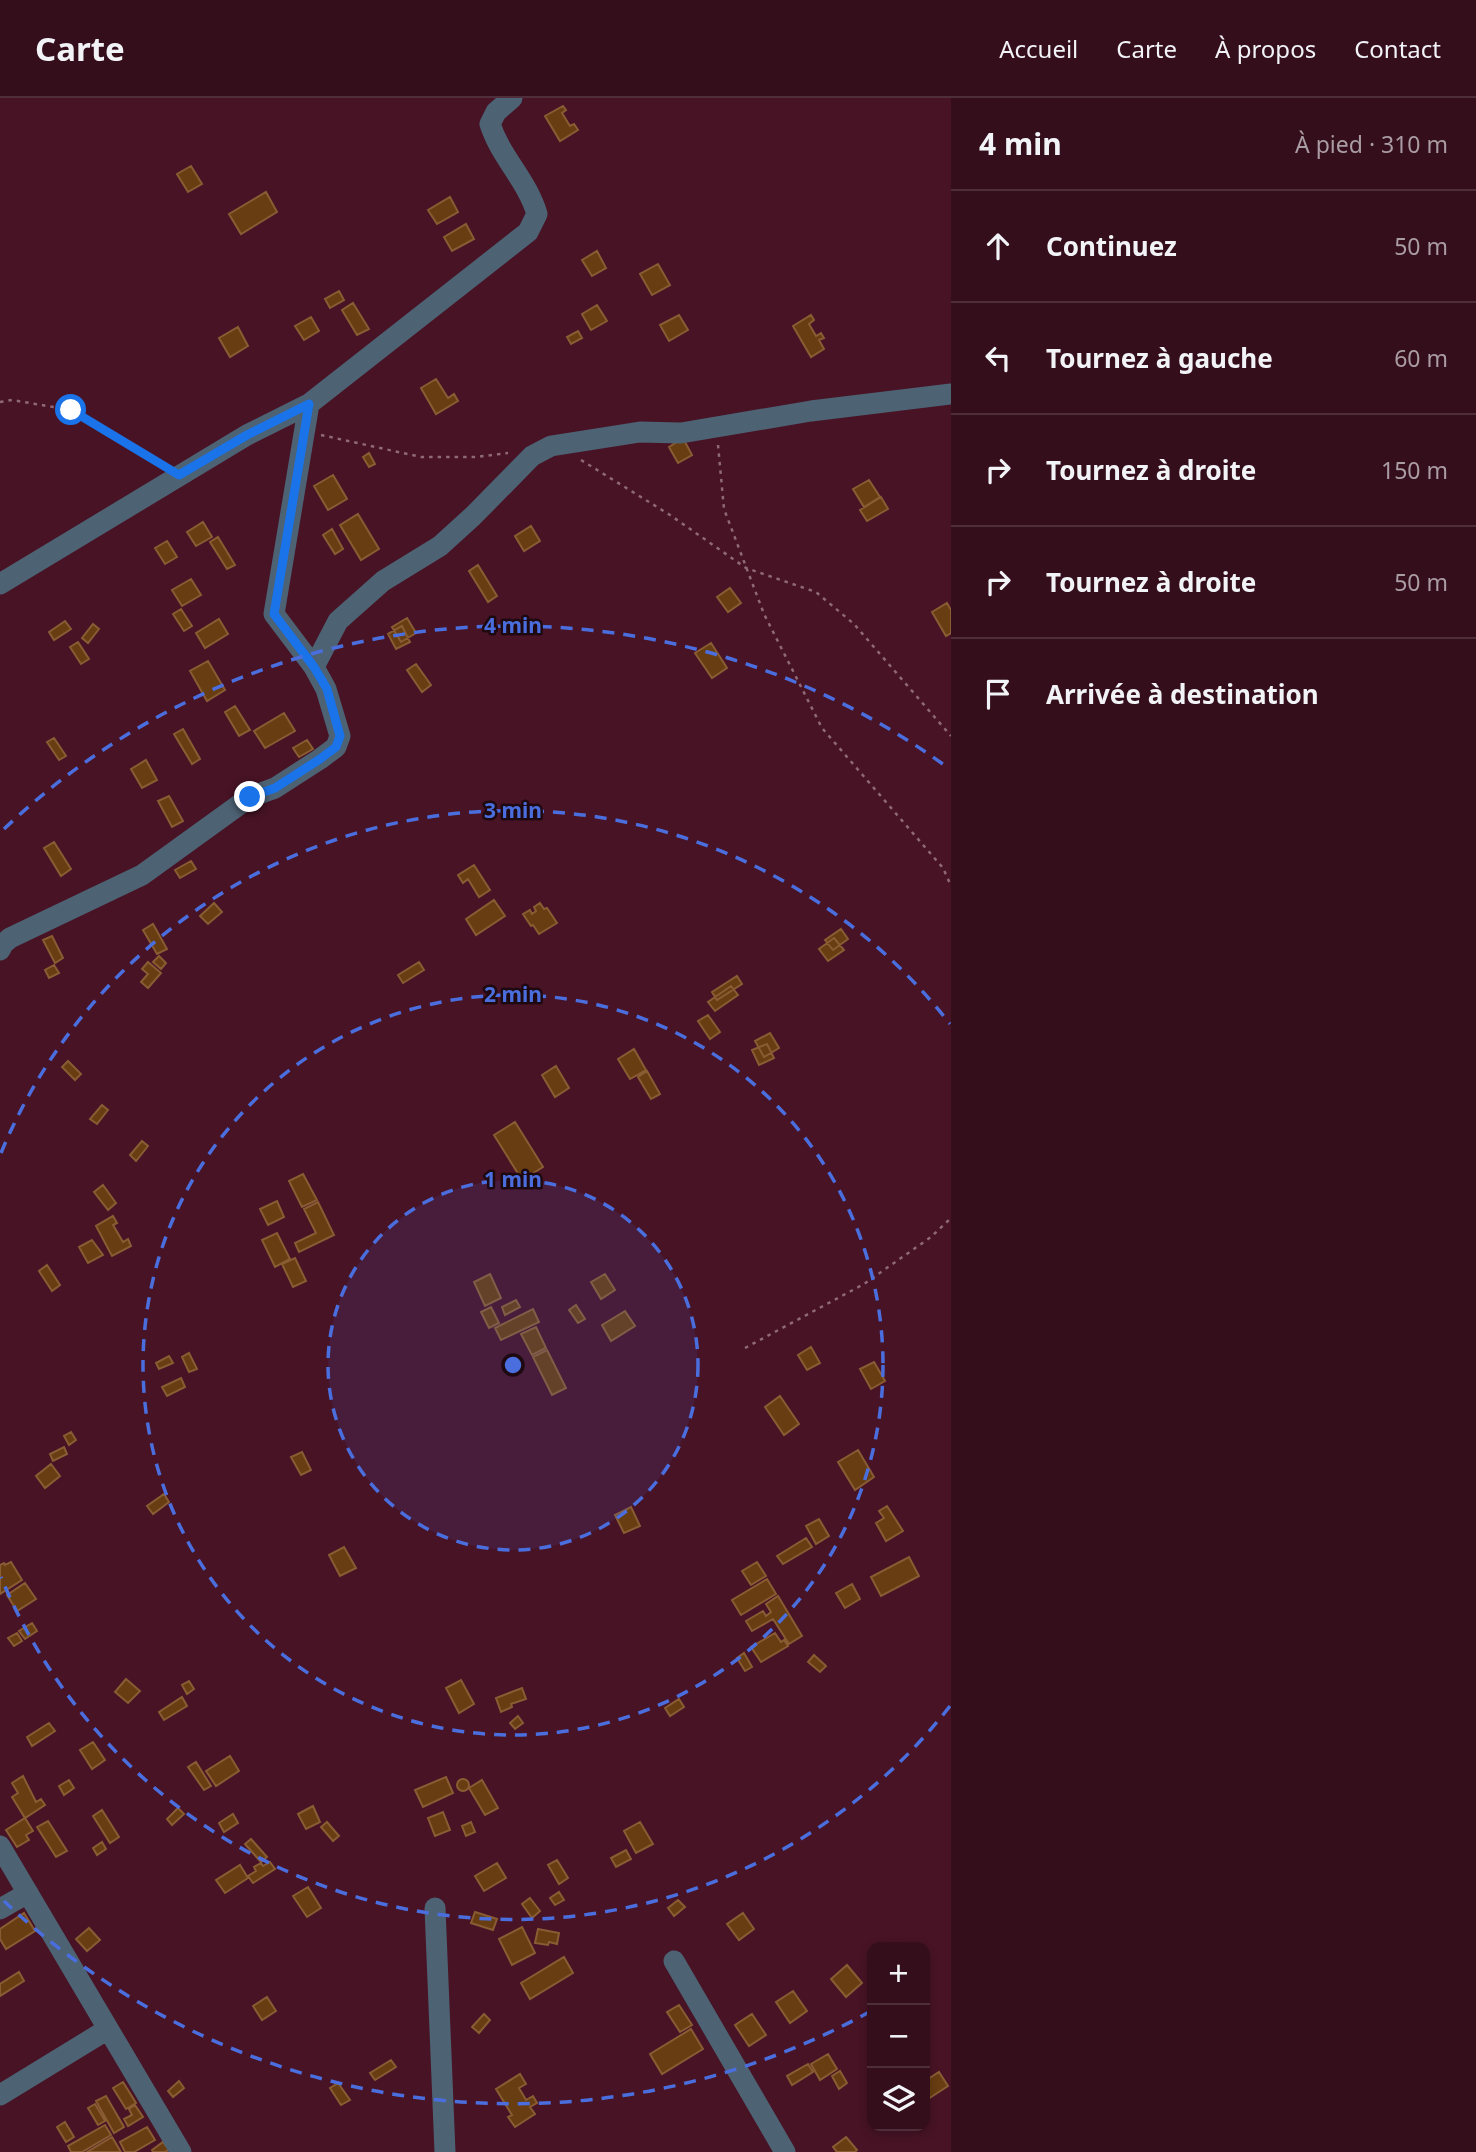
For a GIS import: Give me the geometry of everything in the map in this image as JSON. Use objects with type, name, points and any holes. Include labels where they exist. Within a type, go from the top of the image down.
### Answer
[{"type":"street","points":[[0,583],[247,435],[309,404],[527,232],[537,214],[532,197],[496,143],[490,124],[496,112],[512,98]]},
{"type":"street","points":[[314,667],[338,621],[383,582],[440,546],[532,456],[551,446],[640,432],[681,433],[811,411],[951,394]]},
{"type":"street","points":[[0,950],[10,938],[142,875],[250,797],[275,788],[336,747],[340,736],[327,689],[274,614],[309,404]]},
{"type":"street","points":[[0,1846],[181,2152]]},
{"type":"street","points":[[0,1909],[28,1894]]},
{"type":"street","points":[[435,1908],[446,2152]]},
{"type":"street","points":[[674,1961],[785,2152]]},
{"type":"street","points":[[0,2095],[108,2029]]},
{"type":"path","points":[[0,402],[12,400],[71,410],[179,475]]},
{"type":"path","points":[[716,428],[724,509],[764,614],[822,727],[943,868],[951,886]]},
{"type":"path","points":[[305,432],[421,457],[476,457],[513,452]]},
{"type":"path","points":[[551,446],[582,461],[670,515],[746,568],[816,592],[854,624],[951,736]]},
{"type":"path","points":[[745,1348],[864,1284],[931,1237],[951,1219]]},
{"type":"building","points":[[563,106],[566,110],[562,113],[570,126],[574,124],[578,130],[560,141],[545,116]]},
{"type":"building","points":[[191,166],[202,184],[188,192],[177,174]]},
{"type":"building","points":[[266,192],[277,212],[241,234],[229,214]]},
{"type":"building","points":[[450,197],[458,212],[437,224],[428,210]]},
{"type":"building","points":[[466,224],[474,239],[452,251],[444,237]]},
{"type":"building","points":[[597,251],[606,268],[592,276],[582,260]]},
{"type":"building","points":[[658,264],[670,285],[652,295],[640,274]]},
{"type":"building","points":[[339,291],[344,300],[330,308],[325,299]]},
{"type":"building","points":[[353,303],[369,329],[357,335],[342,310]]},
{"type":"building","points":[[597,305],[607,321],[591,330],[582,314]]},
{"type":"building","points":[[679,315],[688,330],[669,341],[660,325]]},
{"type":"building","points":[[811,315],[814,320],[809,324],[816,336],[821,333],[824,338],[819,340],[824,349],[811,357],[793,326]]},
{"type":"building","points":[[311,317],[319,331],[304,340],[295,326]]},
{"type":"building","points":[[238,327],[248,346],[230,357],[219,338]]},
{"type":"building","points":[[578,331],[582,338],[571,344],[567,337]]},
{"type":"building","points":[[436,379],[448,398],[454,394],[458,401],[436,414],[421,388]]},
{"type":"building","points":[[683,438],[692,455],[678,463],[669,447]]},
{"type":"building","points":[[369,453],[375,464],[369,467],[363,457]]},
{"type":"building","points":[[333,475],[347,499],[328,510],[314,486]]},
{"type":"building","points":[[869,480],[880,497],[864,507],[853,489]]},
{"type":"building","points":[[881,497],[888,509],[867,521],[860,510]]},
{"type":"building","points":[[358,514],[379,549],[361,560],[340,525]]},
{"type":"building","points":[[203,522],[212,537],[196,546],[187,532]]},
{"type":"building","points":[[531,526],[540,541],[524,551],[515,536]]},
{"type":"building","points":[[332,529],[343,549],[335,554],[323,535]]},
{"type":"building","points":[[218,537],[235,565],[227,569],[210,542]]},
{"type":"building","points":[[167,541],[177,557],[165,564],[155,548]]},
{"type":"building","points":[[478,565],[497,596],[488,602],[469,571]]},
{"type":"building","points":[[191,579],[201,595],[182,606],[172,590]]},
{"type":"building","points":[[730,588],[741,603],[728,612],[717,597]]},
{"type":"building","points":[[947,603],[951,610],[951,633],[946,636],[932,612]]},
{"type":"building","points":[[181,609],[192,626],[184,631],[173,614]]},
{"type":"building","points":[[407,618],[416,633],[401,642],[392,627]]},
{"type":"building","points":[[219,619],[228,634],[205,648],[196,633]]},
{"type":"building","points":[[65,621],[71,629],[54,640],[49,632]]},
{"type":"building","points":[[93,624],[99,629],[88,643],[82,638]]},
{"type":"building","points":[[402,626],[410,642],[396,649],[388,634]]},
{"type":"building","points":[[78,642],[89,659],[81,664],[70,647]]},
{"type":"building","points":[[711,643],[727,668],[712,678],[695,653]]},
{"type":"building","points":[[208,661],[225,690],[207,701],[190,671]]},
{"type":"building","points":[[416,664],[431,685],[422,692],[407,670]]},
{"type":"building","points":[[235,706],[250,730],[239,736],[225,712]]},
{"type":"building","points":[[284,713],[295,731],[265,748],[254,731]]},
{"type":"building","points":[[183,729],[200,759],[192,764],[174,734]]},
{"type":"building","points":[[54,738],[66,756],[59,760],[47,742]]},
{"type":"building","points":[[307,740],[313,749],[299,757],[293,748]]},
{"type":"building","points":[[146,760],[157,780],[142,788],[131,769]]},
{"type":"building","points":[[169,796],[183,821],[172,827],[158,801]]},
{"type":"building","points":[[54,842],[71,869],[61,876],[44,848]]},
{"type":"building","points":[[191,861],[196,869],[180,878],[175,870]]},
{"type":"building","points":[[474,865],[490,890],[479,897],[468,879],[463,883],[458,875]]},
{"type":"building","points":[[494,900],[505,916],[476,935],[466,919]]},
{"type":"building","points":[[214,903],[222,912],[208,924],[200,916]]},
{"type":"building","points":[[540,903],[557,923],[539,934],[523,914],[530,910],[532,914],[536,911],[534,907]]},
{"type":"building","points":[[153,924],[167,949],[157,954],[143,930]]},
{"type":"building","points":[[841,929],[848,939],[833,950],[825,940]]},
{"type":"building","points":[[52,936],[63,958],[55,963],[43,940]]},
{"type":"building","points":[[834,938],[844,950],[828,961],[819,949]]},
{"type":"building","points":[[159,956],[166,963],[161,969],[153,962]]},
{"type":"building","points":[[148,962],[161,973],[148,988],[141,982],[148,974],[142,969]]},
{"type":"building","points":[[419,962],[424,970],[403,983],[398,975]]},
{"type":"building","points":[[54,965],[59,973],[49,978],[45,970]]},
{"type":"building","points":[[737,976],[742,984],[717,1000],[712,992]]},
{"type":"building","points":[[731,986],[738,995],[715,1011],[708,1002]]},
{"type":"building","points":[[708,1015],[720,1032],[710,1039],[698,1021]]},
{"type":"building","points":[[770,1033],[779,1048],[764,1057],[755,1041]]},
{"type":"building","points":[[767,1044],[774,1058],[759,1065],[752,1050]]},
{"type":"building","points":[[634,1049],[646,1070],[630,1079],[618,1059]]},
{"type":"building","points":[[68,1061],[81,1074],[75,1080],[62,1067]]},
{"type":"building","points":[[556,1066],[569,1088],[555,1097],[542,1075]]},
{"type":"building","points":[[647,1071],[660,1094],[651,1099],[638,1077]]},
{"type":"building","points":[[102,1105],[108,1110],[97,1124],[90,1119]]},
{"type":"building","points":[[515,1122],[543,1167],[522,1180],[494,1135]]},
{"type":"building","points":[[142,1141],[148,1146],[136,1161],[130,1155]]},
{"type":"building","points":[[303,1174],[317,1200],[302,1207],[289,1181]]},
{"type":"building","points":[[103,1185],[116,1203],[108,1210],[94,1192]]},
{"type":"building","points":[[277,1201],[284,1217],[268,1225],[260,1209]]},
{"type":"building","points":[[318,1202],[334,1235],[299,1252],[295,1243],[316,1233],[304,1209]]},
{"type":"building","points":[[113,1216],[117,1223],[113,1225],[123,1242],[128,1239],[131,1246],[112,1256],[96,1226]]},
{"type":"building","points":[[277,1233],[290,1259],[275,1267],[262,1240]]},
{"type":"building","points":[[92,1240],[103,1255],[88,1263],[79,1247]]},
{"type":"building","points":[[295,1258],[306,1281],[293,1287],[282,1264]]},
{"type":"building","points":[[47,1265],[60,1285],[52,1291],[39,1271]]},
{"type":"building","points":[[490,1274],[501,1298],[485,1306],[474,1282]]},
{"type":"building","points":[[605,1274],[615,1290],[601,1299],[591,1282]]},
{"type":"building","points":[[516,1300],[520,1307],[505,1315],[502,1307]]},
{"type":"building","points":[[576,1305],[585,1319],[578,1323],[569,1310]]},
{"type":"building","points":[[491,1307],[499,1323],[489,1328],[481,1312]]},
{"type":"building","points":[[533,1309],[539,1322],[501,1340],[495,1328]]},
{"type":"building","points":[[625,1311],[635,1326],[611,1341],[602,1325]]},
{"type":"building","points":[[536,1327],[546,1348],[532,1355],[521,1334]]},
{"type":"building","points":[[811,1347],[820,1363],[807,1370],[798,1355]]},
{"type":"building","points":[[547,1350],[566,1388],[552,1395],[533,1357]]},
{"type":"building","points":[[189,1353],[197,1369],[189,1372],[182,1357]]},
{"type":"building","points":[[169,1356],[173,1363],[159,1369],[156,1363]]},
{"type":"building","points":[[874,1362],[885,1381],[871,1389],[860,1369]]},
{"type":"building","points":[[181,1378],[185,1387],[167,1396],[162,1387]]},
{"type":"building","points":[[780,1396],[799,1424],[784,1435],[765,1407]]},
{"type":"building","points":[[71,1432],[76,1440],[69,1445],[64,1436]]},
{"type":"building","points":[[64,1447],[67,1454],[53,1461],[50,1454]]},
{"type":"building","points":[[858,1450],[874,1477],[855,1490],[838,1462]]},
{"type":"building","points":[[302,1452],[311,1470],[301,1475],[291,1457]]},
{"type":"building","points":[[51,1464],[60,1476],[45,1488],[36,1476]]},
{"type":"building","points":[[164,1494],[169,1502],[153,1514],[147,1506]]},
{"type":"building","points":[[887,1506],[903,1531],[886,1541],[876,1523],[884,1518],[879,1511]]},
{"type":"building","points":[[631,1507],[640,1526],[624,1533],[615,1515]]},
{"type":"building","points":[[819,1519],[829,1536],[816,1544],[806,1526]]},
{"type":"building","points":[[806,1538],[812,1547],[783,1564],[777,1556]]},
{"type":"building","points":[[344,1547],[356,1568],[340,1576],[329,1555]]},
{"type":"building","points":[[909,1557],[919,1576],[881,1596],[871,1577]]},
{"type":"building","points":[[11,1562],[22,1580],[0,1594],[0,1565]]},
{"type":"building","points":[[757,1562],[766,1576],[751,1585],[742,1571]]},
{"type":"building","points":[[767,1579],[776,1594],[741,1615],[732,1600]]},
{"type":"building","points":[[25,1583],[36,1599],[17,1611],[7,1595]]},
{"type":"building","points":[[852,1584],[860,1599],[845,1608],[836,1593]]},
{"type":"building","points":[[778,1596],[802,1636],[789,1644],[773,1619],[752,1631],[746,1621],[763,1611],[766,1616],[771,1612],[766,1604]]},
{"type":"building","points":[[32,1623],[37,1631],[25,1639],[19,1631]]},
{"type":"building","points":[[17,1633],[22,1641],[14,1646],[8,1638]]},
{"type":"building","points":[[775,1633],[781,1642],[784,1640],[788,1646],[761,1662],[751,1647]]},
{"type":"building","points":[[744,1653],[752,1667],[745,1671],[737,1658]]},
{"type":"building","points":[[814,1655],[826,1666],[820,1672],[808,1662]]},
{"type":"building","points":[[126,1679],[140,1691],[128,1703],[115,1692]]},
{"type":"building","points":[[461,1680],[474,1704],[459,1713],[446,1688]]},
{"type":"building","points":[[189,1681],[194,1689],[187,1694],[182,1685]]},
{"type":"building","points":[[522,1688],[526,1699],[511,1704],[512,1707],[501,1712],[496,1698]]},
{"type":"building","points":[[182,1697],[187,1706],[164,1720],[159,1712]]},
{"type":"building","points":[[679,1699],[684,1707],[670,1716],[665,1708]]},
{"type":"building","points":[[518,1716],[523,1723],[515,1729],[510,1723]]},
{"type":"building","points":[[49,1723],[55,1731],[32,1746],[27,1737]]},
{"type":"building","points":[[93,1742],[105,1760],[92,1769],[80,1750]]},
{"type":"building","points":[[230,1756],[239,1771],[216,1786],[206,1771]]},
{"type":"building","points":[[196,1762],[211,1786],[204,1790],[188,1767]]},
{"type":"building","points":[[23,1776],[36,1802],[41,1799],[45,1805],[25,1818],[12,1797],[18,1793],[12,1783]]},
{"type":"building","points":[[446,1777],[453,1793],[423,1807],[415,1790]]},
{"type":"building","points":[[463,1779],[469,1785],[463,1791],[457,1785]]},
{"type":"building","points":[[69,1780],[74,1788],[64,1795],[59,1786]]},
{"type":"building","points":[[482,1780],[498,1808],[485,1815],[469,1788]]},
{"type":"building","points":[[313,1806],[320,1822],[306,1829],[298,1814]]},
{"type":"building","points":[[178,1808],[184,1814],[172,1825],[167,1819]]},
{"type":"building","points":[[102,1810],[119,1837],[110,1843],[93,1816]]},
{"type":"building","points":[[443,1812],[450,1830],[435,1836],[428,1818]]},
{"type":"building","points":[[233,1814],[238,1823],[224,1832],[219,1823]]},
{"type":"building","points":[[25,1818],[33,1831],[26,1835],[29,1840],[17,1847],[6,1830]]},
{"type":"building","points":[[48,1821],[67,1851],[56,1857],[37,1827]]},
{"type":"building","points":[[327,1822],[339,1836],[333,1841],[321,1827]]},
{"type":"building","points":[[471,1822],[475,1832],[466,1836],[462,1826]]},
{"type":"building","points":[[640,1822],[653,1844],[636,1853],[624,1831]]},
{"type":"building","points":[[251,1839],[267,1857],[261,1862],[245,1844]]},
{"type":"building","points":[[102,1842],[106,1849],[97,1855],[93,1848]]},
{"type":"building","points":[[626,1850],[631,1859],[616,1867],[611,1858]]},
{"type":"building","points":[[557,1860],[568,1878],[559,1884],[548,1865]]},
{"type":"building","points":[[270,1862],[275,1869],[253,1883],[248,1876],[256,1871],[254,1867]]},
{"type":"building","points":[[497,1863],[506,1878],[484,1891],[475,1876]]},
{"type":"building","points":[[240,1865],[248,1878],[225,1893],[216,1880]]},
{"type":"building","points":[[308,1887],[321,1908],[307,1917],[293,1896]]},
{"type":"building","points":[[559,1892],[564,1900],[555,1905],[550,1898]]},
{"type":"building","points":[[530,1898],[540,1911],[532,1918],[522,1904]]},
{"type":"building","points":[[678,1900],[685,1907],[674,1916],[668,1908]]},
{"type":"building","points":[[475,1912],[497,1919],[493,1930],[471,1923]]},
{"type":"building","points":[[24,1913],[35,1931],[6,1949],[0,1939],[0,1929]]},
{"type":"building","points":[[743,1913],[754,1929],[739,1940],[727,1924]]},
{"type":"building","points":[[522,1927],[535,1953],[512,1965],[499,1939]]},
{"type":"building","points":[[89,1928],[100,1940],[87,1951],[76,1939]]},
{"type":"building","points":[[538,1929],[559,1933],[557,1944],[535,1943]]},
{"type":"building","points":[[564,1957],[573,1973],[530,1999],[521,1983]]},
{"type":"building","points":[[847,1965],[862,1983],[846,1997],[831,1979]]},
{"type":"building","points":[[19,1972],[24,1981],[0,1996],[0,1984]]},
{"type":"building","points":[[793,1991],[807,2011],[790,2023],[776,2002]]},
{"type":"building","points":[[267,1997],[276,2011],[262,2020],[253,2006]]},
{"type":"building","points":[[679,2005],[692,2025],[680,2032],[667,2012]]},
{"type":"building","points":[[484,2014],[490,2020],[479,2033],[472,2027]]},
{"type":"building","points":[[752,2014],[766,2035],[749,2046],[735,2025]]},
{"type":"building","points":[[691,2029],[703,2049],[662,2074],[650,2054]]},
{"type":"building","points":[[828,2054],[837,2069],[820,2080],[811,2064]]},
{"type":"building","points":[[391,2060],[396,2067],[375,2080],[370,2073]]},
{"type":"building","points":[[808,2064],[813,2072],[792,2085],[787,2076]]},
{"type":"building","points":[[840,2071],[847,2083],[839,2089],[832,2076]]},
{"type":"building","points":[[939,2072],[948,2086],[930,2098],[930,2078]]},
{"type":"building","points":[[520,2074],[526,2084],[519,2088],[526,2100],[533,2096],[537,2103],[530,2107],[535,2114],[515,2127],[508,2117],[512,2115],[496,2089]]},
{"type":"building","points":[[179,2081],[184,2088],[173,2097],[168,2091]]},
{"type":"building","points":[[123,2082],[136,2103],[126,2109],[113,2088]]},
{"type":"building","points":[[338,2083],[350,2100],[341,2105],[330,2088]]},
{"type":"building","points":[[106,2096],[124,2127],[114,2133],[96,2101]]},
{"type":"building","points":[[95,2104],[105,2121],[98,2125],[88,2108]]},
{"type":"building","points":[[135,2105],[143,2117],[128,2126],[124,2119],[132,2115],[129,2109]]},
{"type":"building","points":[[65,2122],[74,2137],[66,2142],[57,2127]]},
{"type":"building","points":[[105,2125],[111,2135],[82,2152],[71,2152],[68,2146]]},
{"type":"building","points":[[147,2127],[155,2140],[134,2152],[125,2152],[120,2142]]},
{"type":"building","points":[[112,2137],[121,2152],[87,2152]]},
{"type":"building","points":[[846,2137],[857,2150],[837,2152],[833,2147]]},
{"type":"building","points":[[163,2142],[169,2150],[153,2152],[152,2150]]},
{"type":"route","points":[[71,410],[179,475],[247,435],[309,404],[274,614],[327,689],[340,736],[336,747],[320,759],[275,788],[250,797]]}]
